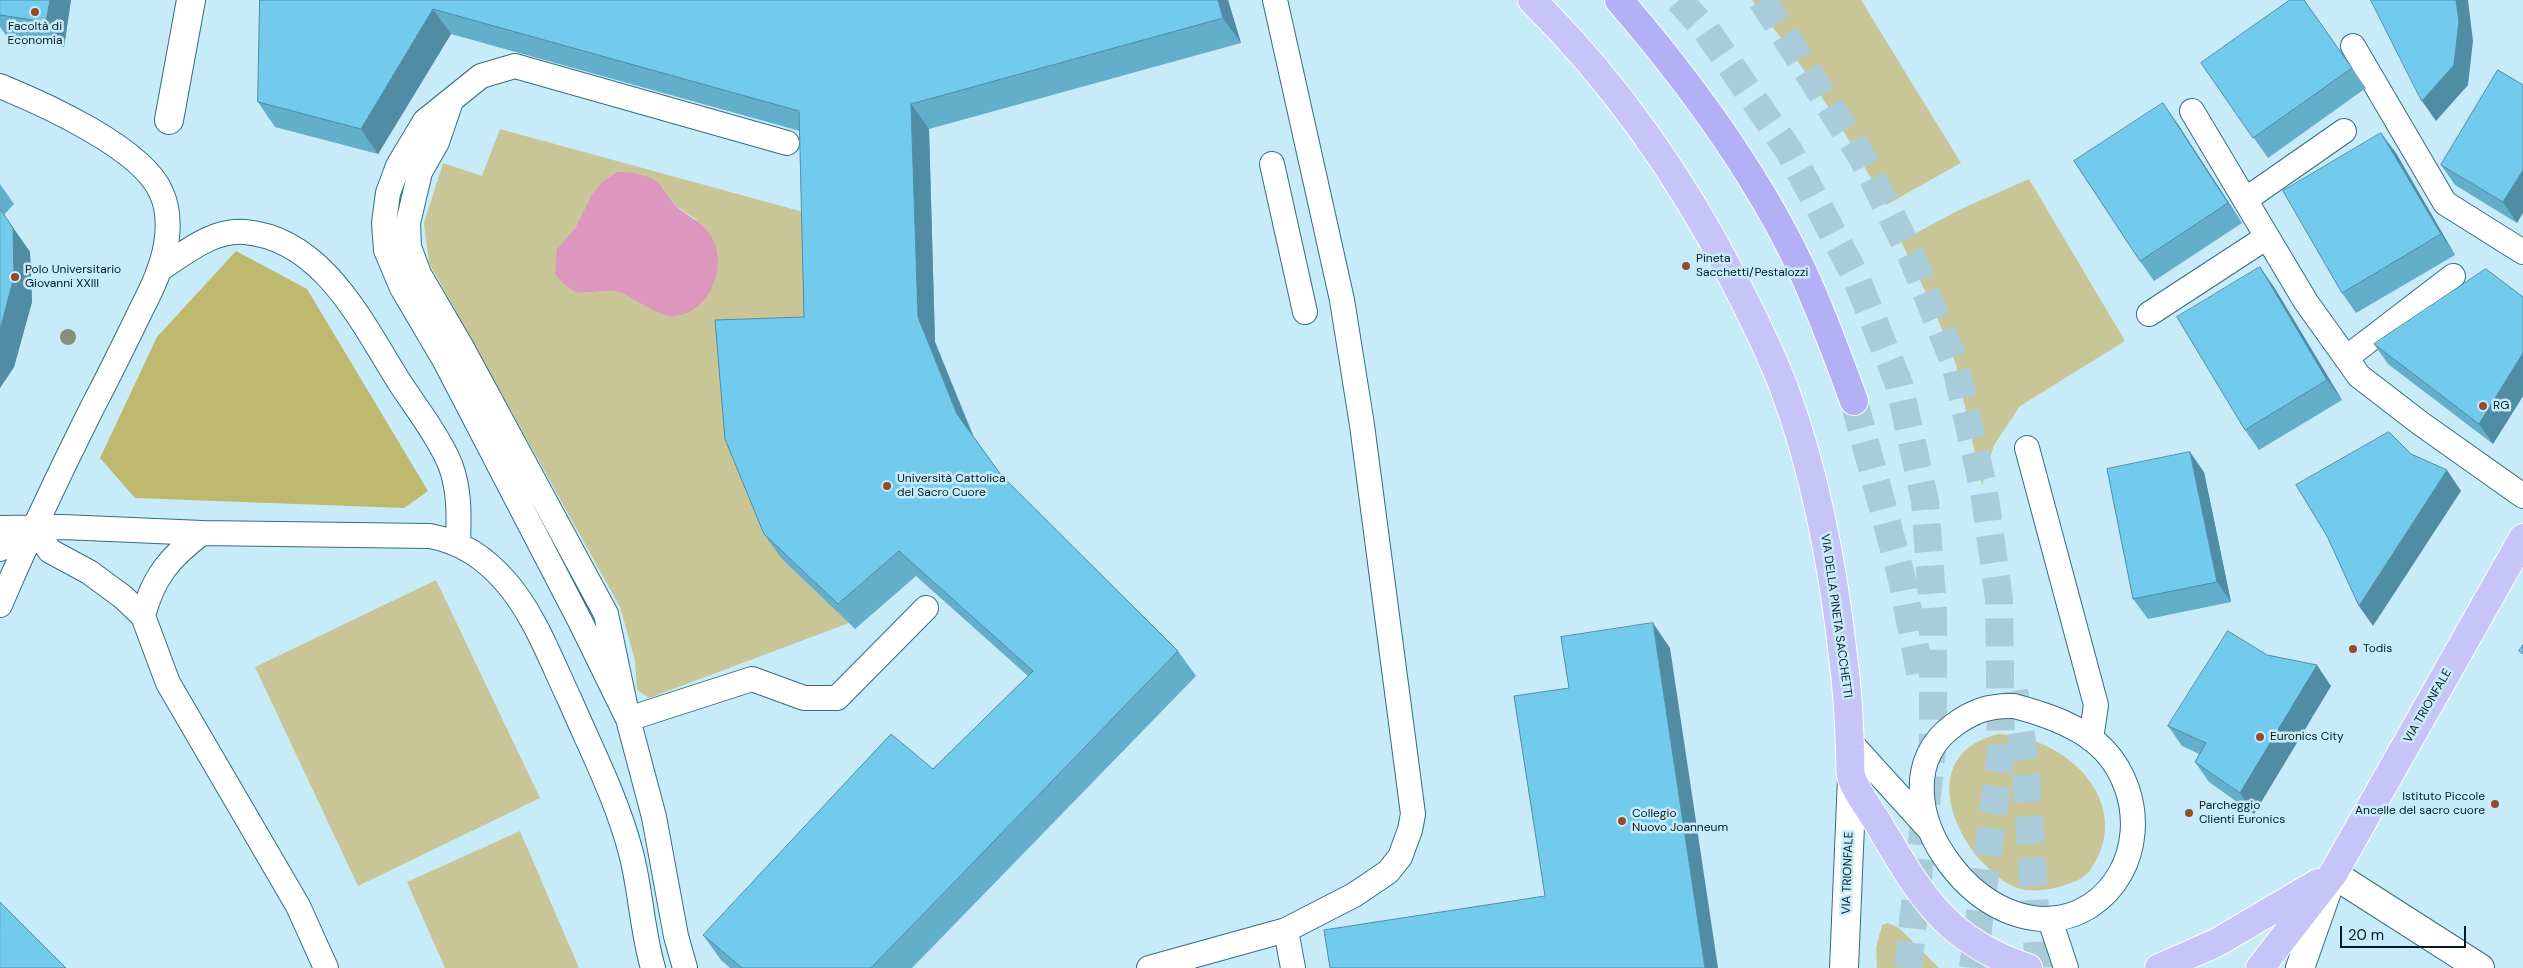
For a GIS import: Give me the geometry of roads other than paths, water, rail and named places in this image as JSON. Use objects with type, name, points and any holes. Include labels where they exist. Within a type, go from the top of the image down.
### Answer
[{"type":"highway","points":[[1619,0],[1685,84],[1741,162],[1772,214],[1801,269],[1830,334],[1854,401]]},
{"type":"main road","name":"VIA DELLA PINETA SACCHETTI","points":[[1532,0],[1585,56],[1640,123],[1716,246],[1776,367],[1805,455],[1831,564],[1847,687],[1852,778],[1905,869],[1922,896],[1938,916],[1954,930],[1983,949],[2028,968]]},
{"type":"main road","name":"VIA TRIONFALE","points":[[2260,968],[2334,874],[2523,538]]},
{"type":"main road","points":[[2159,968],[2216,944],[2334,874]]},
{"type":"street","points":[[169,120],[191,0]]},
{"type":"street","name":"VIA TRIONFALE","points":[[1844,968],[1852,778]]},
{"type":"street","points":[[2334,874],[2480,968]]},
{"type":"street","name":"VIA TRIONFALE","points":[[2300,968],[2334,874]]},
{"type":"lane","points":[[1149,968],[1286,930],[1354,895],[1388,872],[1400,857],[1407,842],[1413,814],[1362,426],[1342,300],[1275,0]]},
{"type":"lane","points":[[2353,46],[2445,203],[2523,252]]},
{"type":"lane","points":[[685,968],[676,936],[648,792],[628,719],[581,623],[445,361],[402,288],[386,250],[384,223],[388,193],[398,166],[425,121],[481,76],[515,66],[787,143]]},
{"type":"lane","points":[[0,86],[37,101],[125,152],[150,175],[162,192],[167,213],[166,237],[160,269],[124,347],[33,527],[0,605]]},
{"type":"lane","points":[[2192,110],[2306,302],[2359,376],[2434,433],[2523,496]]},
{"type":"lane","points":[[2245,200],[2344,131]]},
{"type":"lane","points":[[1272,164],[1305,312]]},
{"type":"lane","points":[[160,269],[215,236],[245,232],[282,244],[318,267],[348,301],[430,429],[450,464],[458,498],[458,543]]},
{"type":"lane","points":[[2149,314],[2267,237]]},
{"type":"lane","points":[[2346,358],[2453,276]]},
{"type":"lane","points":[[2027,448],[2096,705],[2091,739]]},
{"type":"lane","points":[[0,549],[33,527]]},
{"type":"lane","points":[[33,527],[50,551],[89,572],[123,597],[143,616],[168,683],[285,883],[326,968]]},
{"type":"lane","points":[[0,528],[33,527],[202,533],[421,536],[446,539],[458,543],[478,555],[509,585],[522,604],[554,665],[618,810],[631,852],[654,968]]},
{"type":"lane","points":[[143,616],[149,594],[157,577],[183,548],[202,533]]},
{"type":"lane","points":[[628,719],[752,680],[804,698],[837,698],[926,608]]},
{"type":"lane","points":[[1850,742],[1930,830],[1955,871],[1967,886],[1989,904],[2018,917],[2050,920],[2078,912],[2104,895],[2123,872],[2130,856],[2133,835],[2129,798],[2111,759],[2091,739],[2053,719],[2014,706],[1989,707],[1969,714],[1943,733],[1929,752],[1922,797],[1930,830]]},
{"type":"lane","points":[[2050,920],[2066,968]]},
{"type":"lane","points":[[1286,930],[1293,968]]},
{"type":"tunnel","points":[[1679,0],[1707,31],[1789,151],[1855,275],[1899,384],[1925,501],[1933,611],[1933,741],[1908,968]]},
{"type":"tunnel","points":[[1762,0],[1862,157],[1911,255],[1955,364],[1984,491],[1999,599],[2001,752],[1973,968]]},
{"type":"tunnel","points":[[1854,401],[1902,579],[1921,678]]},
{"type":"tunnel","points":[[2014,691],[2025,761],[2039,968]]},
{"type":"place","name":"Facoltà di Economia","points":[[35,12]]},
{"type":"place","name":"Pineta Sacchetti/Pestalozzi","points":[[1686,266]]},
{"type":"place","name":"Polo Universitario Giovanni XXIII","points":[[15,277]]},
{"type":"place","name":"RG","points":[[2483,406]]},
{"type":"place","name":"Università Cattolica del Sacro Cuore","points":[[887,486]]},
{"type":"place","name":"Todis","points":[[2353,649]]},
{"type":"place","name":"Euronics City","points":[[2260,737]]},
{"type":"place","name":"Istituto Piccole Ancelle del sacro cuore","points":[[2495,804]]},
{"type":"place","name":"Parcheggio Clienti Euronics","points":[[2189,813]]},
{"type":"place","name":"Collegio Nuovo Joanneum","points":[[1622,821]]}]
